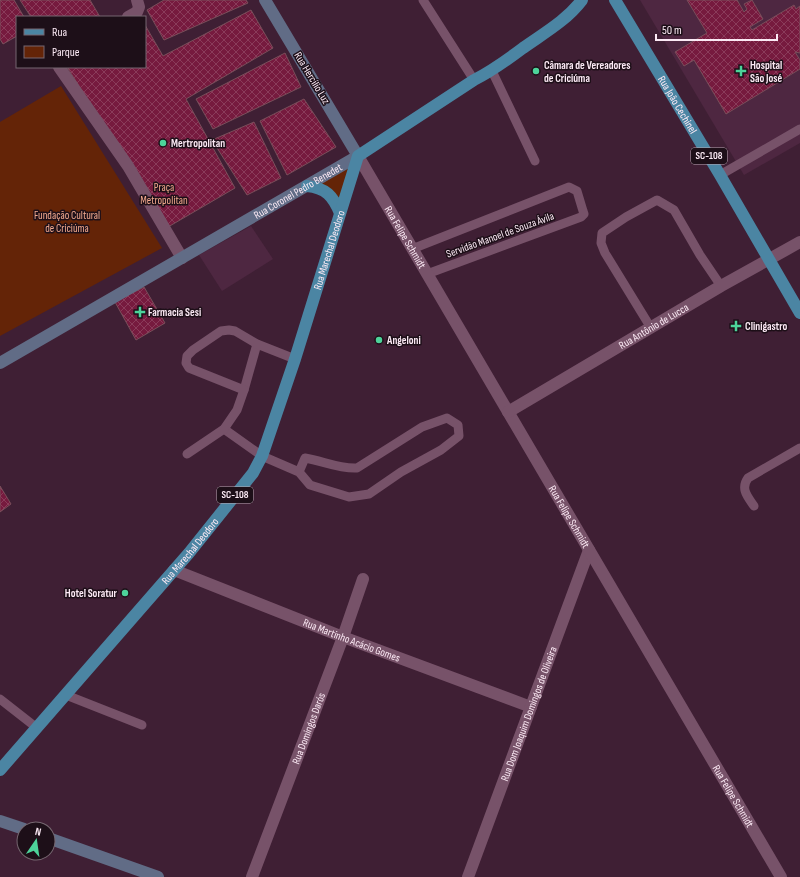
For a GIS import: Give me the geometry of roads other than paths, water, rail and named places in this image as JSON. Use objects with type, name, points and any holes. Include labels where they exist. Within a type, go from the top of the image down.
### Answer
[{"type":"main road","name":"Rua Hercílio Luz","points":[[266,0],[358,156]]},
{"type":"main road","name":"Rua Coronel Pedro Benedet","points":[[0,363],[358,156],[474,80],[492,71],[552,29],[574,10],[582,0]]},
{"type":"main road","name":"Rua João Cechinel","points":[[616,0],[800,313]]},
{"type":"main road","name":"Rua Marechal Deodoro","points":[[0,770],[190,553],[253,473],[262,456],[295,359],[358,156]]},
{"type":"main road","points":[[307,186],[318,187],[328,193],[335,201],[340,213]]},
{"type":"main road","points":[[0,821],[16,826]]},
{"type":"main road","points":[[56,841],[158,877]]},
{"type":"street","points":[[130,16],[138,12],[138,2]]},
{"type":"street","points":[[60,68],[128,166],[182,258]]},
{"type":"street","name":"Rua Felipe Schmidt","points":[[358,156],[781,877]]},
{"type":"street","name":"Rua Antônio de Lucca","points":[[508,412],[720,286],[800,242]]},
{"type":"street","name":"Rua Dom Joaquim Domingos de Oliveira","points":[[468,877],[589,550]]},
{"type":"street","name":"Rua Martinho Acácio Gomes","points":[[174,570],[343,637],[531,707]]},
{"type":"street","name":"Rua Domingos Darós","points":[[252,877],[343,637],[363,579]]},
{"type":"lane","points":[[423,0],[474,80]]},
{"type":"lane","points":[[492,71],[535,161]]},
{"type":"lane","points":[[720,175],[800,129]]},
{"type":"lane","name":"Servidão Manoel de Souza Ávila","points":[[412,249],[569,187],[577,191],[584,214],[582,217],[427,274]]},
{"type":"lane","points":[[651,328],[601,243],[602,234],[626,217],[657,200],[674,210],[720,286]]},
{"type":"lane","points":[[244,390],[189,368],[186,363],[187,356],[193,350],[221,331],[236,331],[256,344],[295,359]]},
{"type":"lane","points":[[187,454],[224,429],[237,410],[256,344]]},
{"type":"lane","points":[[224,429],[262,456],[298,472],[310,485],[349,497],[369,494],[400,472],[441,450],[459,436],[458,425],[447,418],[422,428],[357,468],[345,468],[320,460],[305,458],[298,472]]},
{"type":"lane","points":[[754,506],[744,490],[744,483],[748,478],[800,448]]},
{"type":"lane","points":[[66,695],[142,725]]},
{"type":"lane","points":[[0,699],[37,728]]},
{"type":"place","name":"Câmara de Vereadores de Criciúma","points":[[536,71]]},
{"type":"place","name":"Hospital São José","points":[[741,71]]},
{"type":"place","name":"Mertropolitan","points":[[163,143]]},
{"type":"place","name":"Farmacia Sesi","points":[[140,312]]},
{"type":"place","name":"Clinigastro","points":[[736,326]]},
{"type":"place","name":"Angeloni","points":[[379,340]]},
{"type":"place","name":"Hotel Soratur","points":[[125,593]]},
{"type":"park label","name":"Praça Metropolitan","points":[[164,193]]},
{"type":"park label","name":"Fundação Cultural de Criciúma","points":[[67,221]]}]
